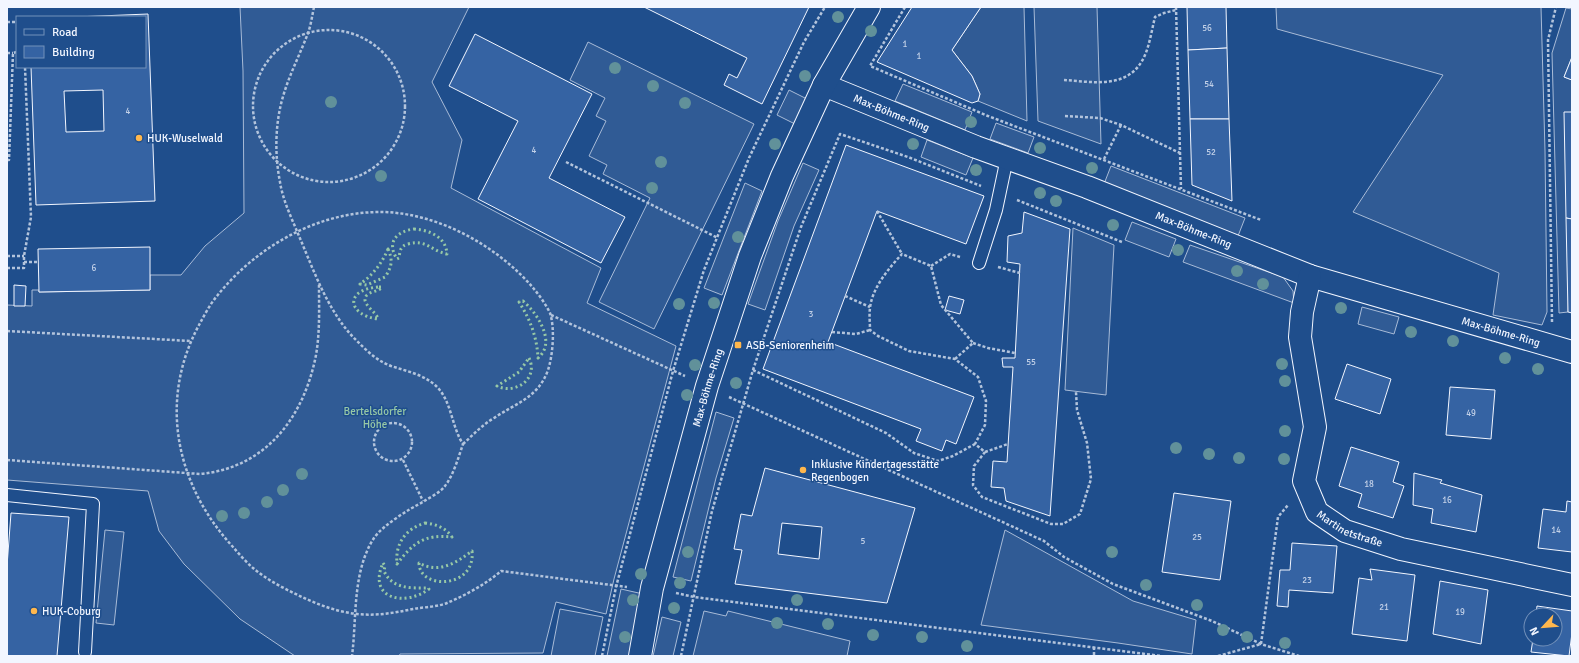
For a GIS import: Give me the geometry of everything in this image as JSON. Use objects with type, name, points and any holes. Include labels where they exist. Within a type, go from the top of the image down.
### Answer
[{"type":"street","name":"Max-Böhme-Ring","points":[[640,656],[652,588],[707,386],[750,256],[782,176],[824,85],[869,7]]},
{"type":"street","name":"Max-Böhme-Ring","points":[[824,85],[1007,158],[1087,187],[1310,276],[1562,350]]},
{"type":"street","name":"Martinetstraße","points":[[1310,276],[1302,312],[1300,337],[1315,427],[1304,481],[1317,512],[1345,531],[1401,549],[1572,585]]},
{"type":"lane","points":[[979,263],[996,210],[1007,158]]},
{"type":"lane","points":[[7,495],[94,504],[85,652]]},
{"type":"path","points":[[314,7],[308,32],[291,71],[281,104],[277,134],[278,163],[280,183],[286,203],[319,284],[334,310],[352,335],[373,356],[390,365],[423,376],[436,385],[445,400],[453,418],[457,435],[463,444]]},
{"type":"path","points":[[602,656],[616,587],[673,371],[704,270],[749,158],[804,42],[825,7]]},
{"type":"path","points":[[905,7],[870,66],[988,116],[1261,220]]},
{"type":"path","points":[[1556,7],[1548,40],[1562,350]]},
{"type":"path","points":[[1064,80],[1112,82],[1126,78],[1136,69],[1145,56],[1155,16],[1176,8],[1181,189]]},
{"type":"path","points":[[325,30],[341,31],[357,35],[372,43],[388,58],[401,82],[405,99],[405,115],[401,132],[394,147],[387,156],[370,170],[356,178],[340,182],[323,183],[307,180],[292,173],[278,163],[267,151],[259,137],[254,121],[253,105],[254,89],[260,73],[268,59],[284,44],[293,38],[308,32],[325,30]]},
{"type":"path","points":[[7,53],[15,52],[9,160],[7,160]]},
{"type":"path","points":[[7,268],[24,268],[24,256],[31,217],[25,68]]},
{"type":"path","points":[[1064,116],[1100,118],[1122,125],[1180,152]]},
{"type":"path","points":[[1104,159],[1122,125]]},
{"type":"path","points":[[681,656],[712,510],[753,370],[800,227],[840,134]]},
{"type":"path","points":[[566,162],[718,238]]},
{"type":"path","points":[[877,211],[902,254],[930,266],[941,305],[973,343],[988,348],[1015,353]]},
{"type":"path","points":[[352,656],[356,614],[357,588],[361,568],[375,536],[393,521],[445,486],[463,444],[479,429],[496,416],[530,397],[548,370],[553,346],[550,315],[539,296],[526,280],[498,255],[474,238],[415,216],[380,212],[347,215],[315,223],[280,240],[244,267],[216,297],[191,341],[183,364],[178,388],[178,433],[187,474],[200,501],[217,530],[252,568],[285,590],[318,605],[356,614],[384,615],[446,603],[490,581],[501,571],[616,587],[652,588]]},
{"type":"path","points":[[870,330],[870,307],[878,285],[888,269],[902,254]]},
{"type":"path","points":[[7,256],[24,256]]},
{"type":"path","points":[[24,262],[38,262]]},
{"type":"path","points":[[7,460],[187,474],[216,473],[245,462],[264,450],[279,436],[306,392],[316,354],[319,325],[319,284]]},
{"type":"path","points":[[845,296],[870,307]]},
{"type":"path","points":[[550,315],[707,386]]},
{"type":"path","points":[[753,370],[886,433],[914,453],[938,461],[953,456],[975,444],[985,425],[986,401],[978,377],[955,359],[909,351],[878,336],[870,330]]},
{"type":"path","points":[[832,332],[856,334],[870,330]]},
{"type":"path","points":[[7,331],[191,341]]},
{"type":"path","points":[[955,359],[973,343]]},
{"type":"path","points":[[1008,444],[985,452],[974,466],[973,485],[982,497],[1051,524],[1063,524],[1080,514],[1091,480],[1087,443],[1077,410],[1076,392]]},
{"type":"path","points":[[744,403],[1044,541],[1064,557],[1114,584],[1212,621],[1261,644],[1299,656]]},
{"type":"path","points":[[398,423],[409,431],[412,437],[413,443],[408,456],[402,460],[391,462],[385,460],[376,452],[374,440],[379,429],[385,425],[398,423]]},
{"type":"path","points":[[975,444],[985,452]]},
{"type":"path","points":[[402,460],[423,501]]},
{"type":"path","points":[[1261,644],[1278,517],[1306,487]]},
{"type":"path","points":[[694,597],[1161,656]]},
{"type":"path","points":[[1218,656],[1261,644]]},
{"type":"path","points":[[1094,647],[1094,656]]},
{"type":"shaded area","name":"Bertelsdorfer Höhe","points":[[240,7],[469,7],[432,82],[462,140],[451,188],[601,268],[587,303],[676,346],[606,614],[556,602],[543,653],[400,654],[399,656],[295,656],[240,619],[184,564],[159,531],[148,491],[7,480],[7,305],[32,306],[32,290],[39,290],[39,292],[150,290],[150,275],[181,275],[205,246],[244,213],[243,71]]},
{"type":"shaded area","points":[[981,7],[1024,7],[1027,121],[978,101],[980,94],[972,76],[952,50]]},
{"type":"shaded area","points":[[1034,7],[1097,7],[1101,144],[1038,121]]},
{"type":"shaded area","points":[[1276,7],[1541,7],[1547,312],[1542,325],[1493,315],[1499,273],[1353,212],[1443,75],[1277,29]]},
{"type":"shaded area","points":[[1566,8],[1572,9],[1572,57],[1564,77],[1572,80],[1568,312],[1559,313],[1552,53]]},
{"type":"shaded area","points":[[588,42],[754,124],[654,329],[599,302],[650,198],[603,174],[607,165],[589,156],[606,121],[596,116],[605,98],[570,80]]},
{"type":"shaded area","points":[[903,84],[972,112],[965,130],[895,101]]},
{"type":"shaded area","points":[[789,90],[807,99],[795,124],[777,115]]},
{"type":"shaded area","points":[[996,123],[1034,137],[1028,153],[990,139]]},
{"type":"shaded area","points":[[927,140],[973,158],[966,175],[921,157]]},
{"type":"shaded area","points":[[803,163],[819,170],[794,226],[765,310],[748,304],[778,221]]},
{"type":"shaded area","points":[[1111,166],[1245,218],[1238,236],[1104,184]]},
{"type":"shaded area","points":[[745,183],[762,191],[722,295],[704,288]]},
{"type":"shaded area","points":[[1132,222],[1176,239],[1169,257],[1125,240]]},
{"type":"shaded area","points":[[1073,228],[1114,245],[1106,395],[1065,390]]},
{"type":"shaded area","points":[[1190,245],[1283,277],[1293,291],[1294,303],[1183,262]]},
{"type":"shaded area","points":[[1362,307],[1399,317],[1394,334],[1358,324]]},
{"type":"shaded area","points":[[716,412],[734,418],[716,478],[691,581],[673,577]]},
{"type":"shaded area","points":[[105,530],[124,532],[114,625],[96,623]]},
{"type":"shaded area","points":[[1005,530],[1133,601],[1196,620],[1192,654],[981,625]]},
{"type":"shaded area","points":[[621,589],[643,594],[630,656],[607,656]]},
{"type":"shaded area","points":[[560,609],[603,617],[595,656],[551,656]]},
{"type":"shaded area","points":[[704,611],[726,616],[728,611],[850,641],[847,656],[693,656]]},
{"type":"shaded area","points":[[662,617],[681,622],[673,656],[653,656]]},
{"type":"building","points":[[644,7],[809,7],[762,104],[724,85],[729,74],[737,78],[747,58]]},
{"type":"building","points":[[912,7],[981,7],[952,50],[972,76],[980,94],[978,101],[972,103],[877,62]]},
{"type":"building","points":[[1187,7],[1226,7],[1227,48],[1188,50]]},
{"type":"building","points":[[148,14],[155,201],[36,205],[31,68],[146,68],[146,16],[99,16]],"holes":[[[103,90],[104,131],[66,132],[64,91]]]},
{"type":"building","points":[[475,34],[592,94],[549,178],[625,217],[601,263],[478,199],[518,121],[449,86]]},
{"type":"building","points":[[1227,48],[1229,119],[1190,119],[1188,50]]},
{"type":"building","points":[[1572,57],[1572,80],[1564,77]]},
{"type":"building","points":[[1564,112],[1572,112],[1572,219],[1566,218]]},
{"type":"building","points":[[1190,119],[1229,119],[1232,201],[1192,185]]},
{"type":"building","points":[[846,145],[984,196],[966,244],[877,211],[828,342],[974,397],[956,444],[946,440],[942,451],[916,441],[921,429],[763,369]]},
{"type":"building","points":[[1024,212],[1070,229],[1050,516],[1006,501],[1004,488],[991,487],[993,461],[1007,462],[1013,367],[1003,367],[1002,358],[1015,358],[1020,264],[1007,262],[1008,236],[1022,233]]},
{"type":"building","points":[[1566,218],[1572,219],[1572,313],[1568,312]]},
{"type":"building","points":[[150,247],[150,290],[39,292],[38,249]]},
{"type":"building","points":[[14,285],[26,286],[25,306],[14,306]]},
{"type":"building","points":[[949,296],[964,300],[960,314],[945,310]]},
{"type":"building","points":[[1347,364],[1391,379],[1380,414],[1335,399]]},
{"type":"building","points":[[1450,387],[1495,390],[1491,439],[1446,435]]},
{"type":"building","points":[[1351,447],[1399,462],[1393,482],[1404,486],[1393,518],[1358,507],[1362,494],[1339,486]]},
{"type":"building","points":[[765,468],[915,508],[887,603],[735,584],[742,550],[734,549],[741,514],[752,516]],"holes":[[[782,523],[822,527],[819,559],[778,554]]]},
{"type":"building","points":[[1414,473],[1442,480],[1440,483],[1482,495],[1476,532],[1431,523],[1433,509],[1413,505]]},
{"type":"building","points":[[1174,493],[1231,501],[1220,580],[1162,572]]},
{"type":"building","points":[[1567,501],[1572,502],[1572,552],[1538,548],[1543,509],[1566,512]]},
{"type":"building","name":"HUK-Coburg","points":[[11,513],[69,517],[57,656],[7,656],[7,566]]},
{"type":"building","points":[[1292,543],[1337,546],[1333,593],[1289,590],[1288,607],[1277,606],[1280,570],[1290,570]]},
{"type":"building","points":[[1370,569],[1415,575],[1407,641],[1352,634],[1359,578],[1372,580]]},
{"type":"building","points":[[1440,581],[1488,590],[1481,644],[1433,634]]},
{"type":"building","points":[[1563,610],[1572,611],[1572,633],[1569,656],[1531,652],[1532,647],[1563,647]]},
{"type":"hedge","points":[[414,229],[425,231],[440,238],[446,248],[447,254],[424,244],[414,243],[403,246],[400,251],[399,258],[397,259],[393,247],[395,238],[403,232],[414,229]]},
{"type":"hedge","points":[[388,249],[391,257],[391,263],[385,277],[367,285],[360,284],[377,268],[388,249]]},
{"type":"hedge","points":[[379,287],[382,287],[379,290],[367,295],[365,298],[365,301],[378,319],[368,317],[360,313],[355,308],[355,297],[360,292],[379,287]]},
{"type":"hedge","points":[[523,301],[534,313],[543,328],[546,344],[538,358],[532,328],[519,302],[523,301]]},
{"type":"hedge","points":[[529,358],[531,372],[524,383],[518,387],[511,388],[497,386],[519,372],[529,358]]},
{"type":"hedge","points":[[425,523],[440,527],[447,531],[452,537],[434,537],[420,542],[408,550],[397,564],[398,550],[403,538],[412,529],[425,523]]},
{"type":"hedge","points":[[472,551],[471,564],[465,573],[457,579],[437,581],[428,578],[421,572],[419,563],[433,567],[447,566],[472,551]]},
{"type":"hedge","points":[[383,563],[385,566],[384,571],[387,577],[397,584],[408,587],[429,589],[419,595],[409,598],[391,596],[384,592],[380,585],[379,575],[383,563]]},
{"type":"place","name":"HUK-Wuselwald","points":[[139,138]]},
{"type":"place","name":"ASB-Seniorenheim","points":[[738,345]]},
{"type":"place","name":"Inklusive Kindertagesstätte Regenbogen","points":[[803,470]]},
{"type":"place","name":"HUK-Coburg","points":[[34,611]]}]
